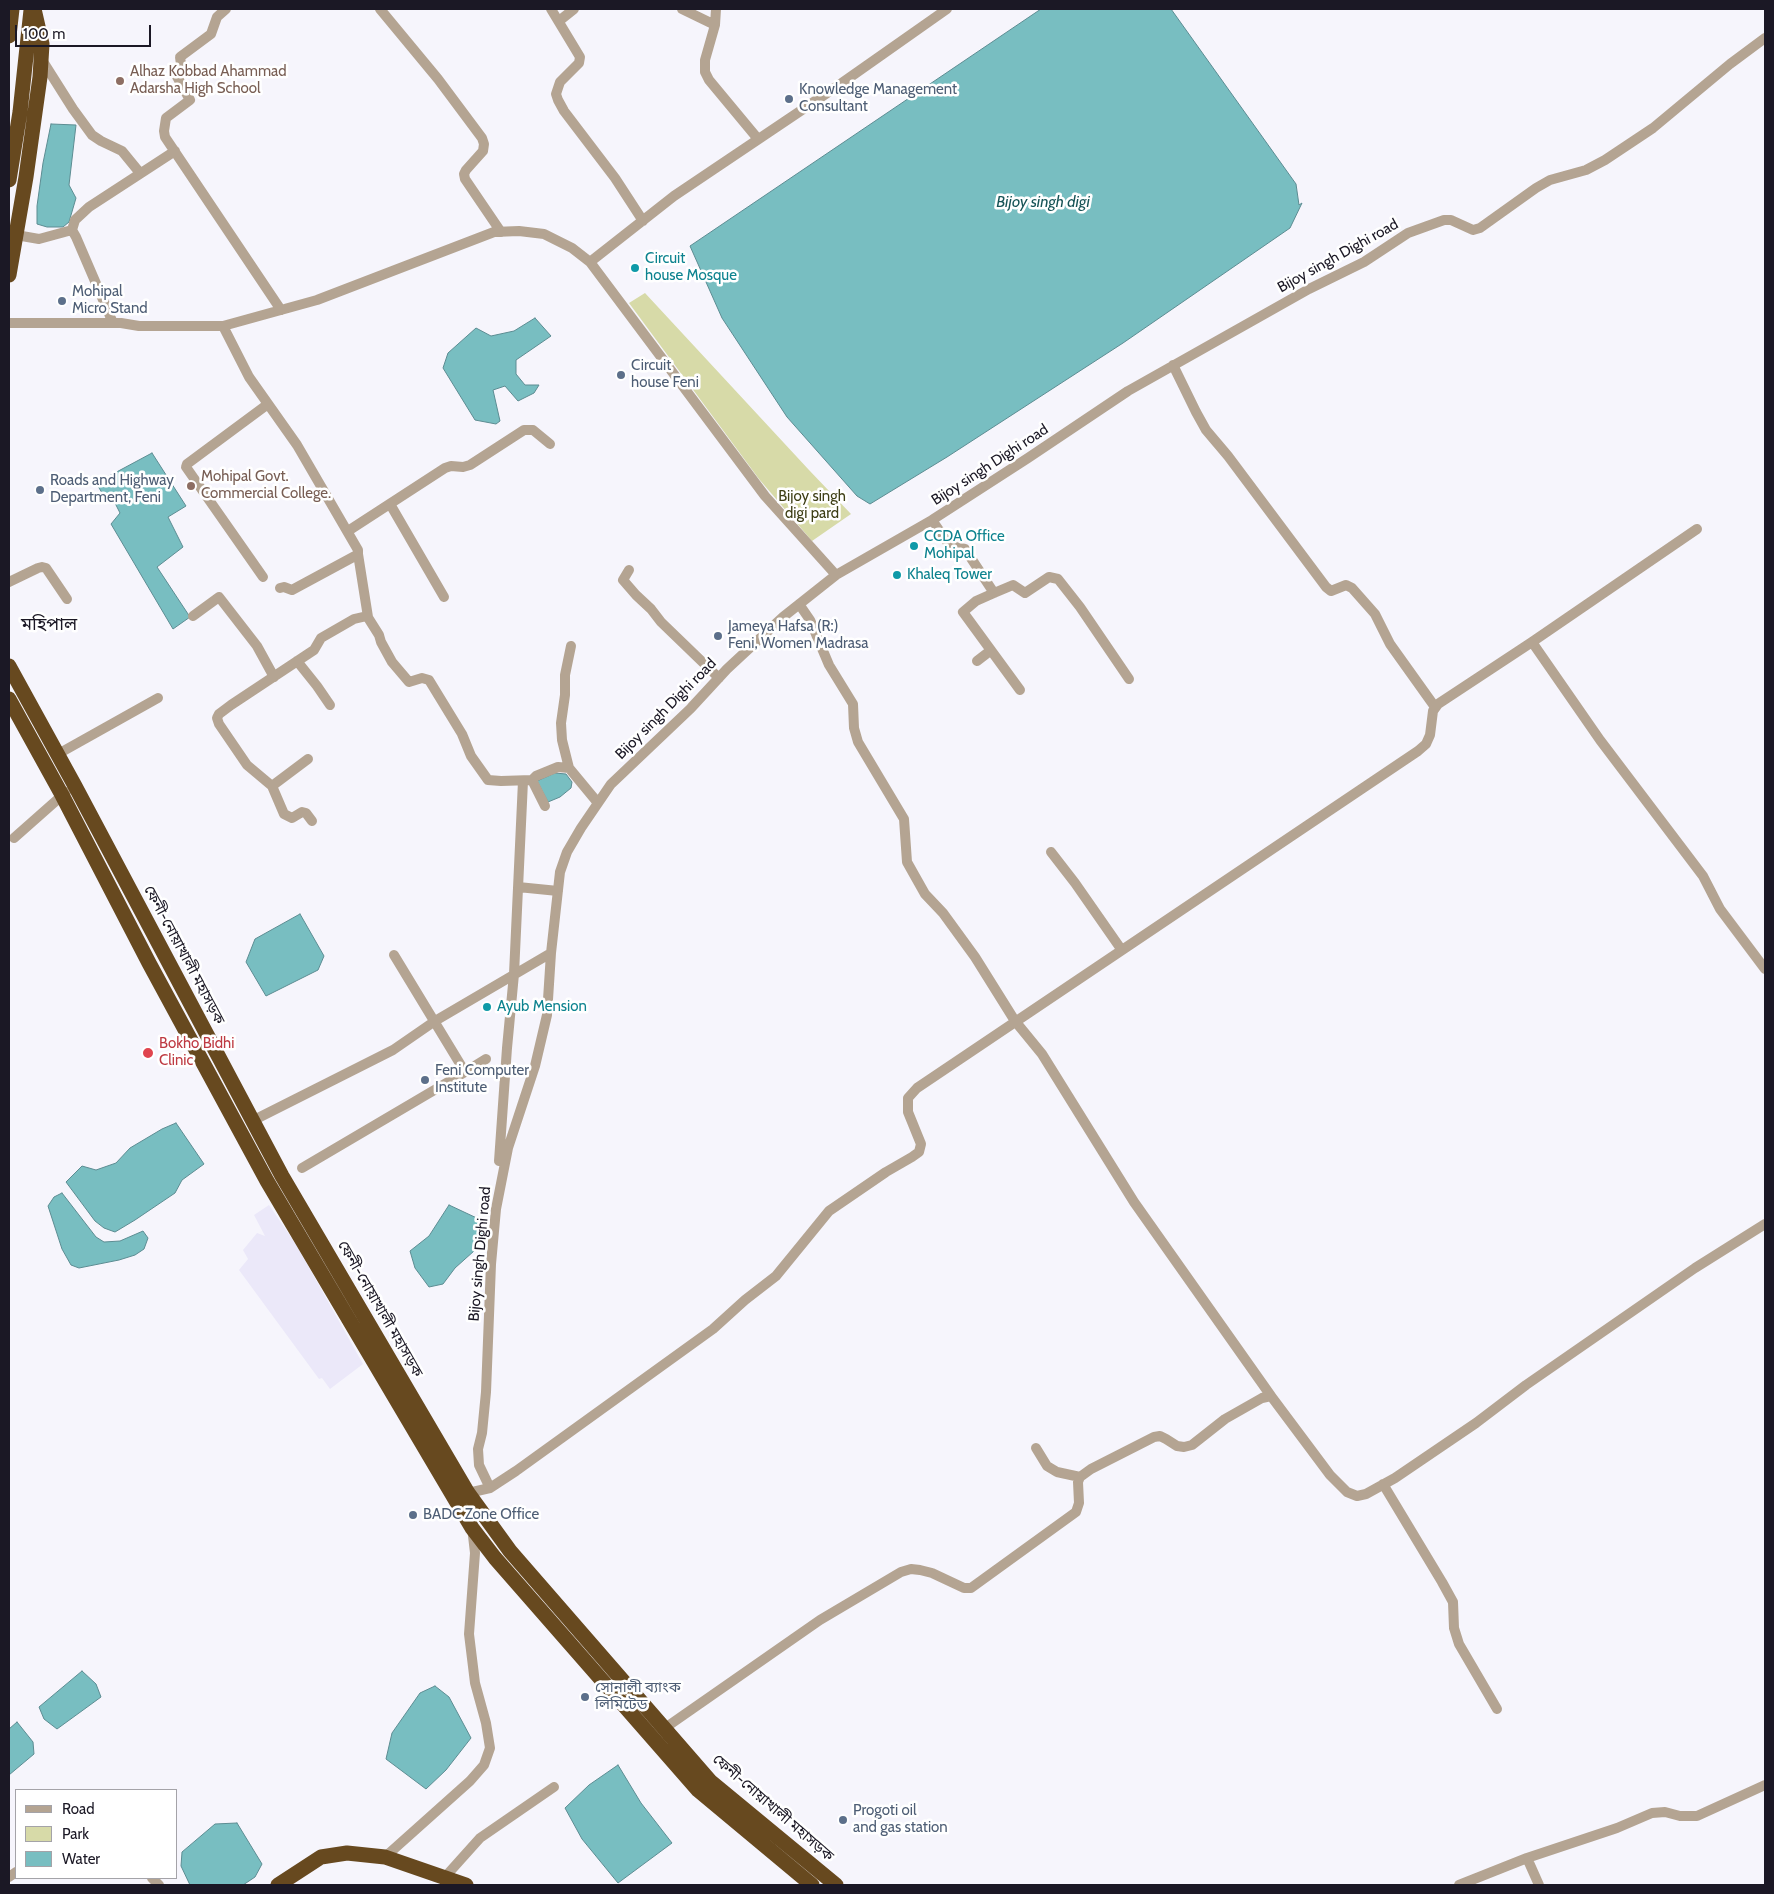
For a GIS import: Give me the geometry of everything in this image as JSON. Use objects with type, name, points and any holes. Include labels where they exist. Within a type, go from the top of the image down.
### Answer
[{"type":"highway","points":[[9,36],[12,9]]},
{"type":"highway","points":[[9,275],[36,104],[41,59],[42,44],[32,9]]},
{"type":"highway","points":[[9,180],[20,112],[32,9]]},
{"type":"highway","name":"ফেনী-নোয়াখালী মহাসড়ক","points":[[9,666],[58,754],[282,1176],[468,1493],[510,1551],[710,1781],[836,1885]]},
{"type":"highway","points":[[9,698],[62,794],[149,963],[266,1181],[472,1528],[698,1790],[812,1885]]},
{"type":"highway","points":[[278,1885],[321,1857],[347,1854],[385,1857],[466,1885]]},
{"type":"street","points":[[226,9],[217,17],[212,34],[180,57],[181,64],[176,73],[190,100],[166,118],[164,132],[165,137],[280,310]]},
{"type":"street","points":[[380,9],[438,79],[482,138],[484,144],[483,151],[466,170],[464,174],[465,179],[501,232]]},
{"type":"street","points":[[551,9],[580,57],[579,63],[560,82],[556,94],[558,100],[564,111],[615,178],[643,221]]},
{"type":"street","points":[[559,21],[574,9]]},
{"type":"street","points":[[682,9],[715,25]]},
{"type":"street","points":[[716,9],[715,25],[705,60],[705,72],[708,80],[758,140]]},
{"type":"street","points":[[590,262],[674,196],[947,9]]},
{"type":"street","name":"Bijoy singh Dighi road","points":[[490,1488],[479,1465],[478,1449],[482,1433],[486,1392],[491,1264],[496,1209],[508,1148],[535,1066],[547,1015],[550,952],[560,872],[567,852],[611,784],[684,715],[719,678],[799,604],[836,575],[932,520],[1128,391],[1309,289],[1364,262],[1408,233],[1444,220],[1451,220],[1472,230],[1480,228],[1550,180],[1586,170],[1605,160],[1653,128],[1730,64],[1765,38]]},
{"type":"street","points":[[41,59],[73,110],[92,135],[122,151],[140,174]]},
{"type":"street","points":[[113,323],[72,230],[75,220],[90,207],[175,151]]},
{"type":"street","points":[[16,235],[39,238],[72,230]]},
{"type":"street","points":[[9,323],[223,326],[317,300],[494,232],[519,231],[544,234],[572,248],[590,262],[766,496],[836,575]]},
{"type":"street","points":[[223,326],[249,377],[297,445],[358,550],[368,617],[392,662],[409,682],[422,678],[429,680],[462,734],[475,763],[488,780],[527,780],[558,767],[569,768]]},
{"type":"street","points":[[1173,365],[1206,430],[1228,456],[1326,587],[1331,591],[1346,585],[1352,588],[1375,614],[1390,644],[1435,707]]},
{"type":"street","points":[[264,577],[186,467],[187,464],[268,404]]},
{"type":"street","points":[[348,531],[445,468],[470,465],[524,430],[533,430],[550,444]]},
{"type":"street","points":[[390,504],[444,597]]},
{"type":"street","points":[[932,520],[950,546],[965,549],[994,593]]},
{"type":"street","points":[[385,1857],[470,1781],[484,1765],[490,1748],[486,1723],[475,1684],[469,1634],[475,1554],[468,1493],[490,1488],[713,1329],[745,1300],[776,1276],[829,1211],[918,1152],[921,1144],[908,1112],[908,1098],[917,1088],[1418,751],[1426,744],[1430,735],[1432,711],[1435,707],[1697,528]]},
{"type":"street","points":[[280,588],[284,587],[292,590],[358,554]]},
{"type":"street","points":[[9,582],[42,567],[46,568],[67,599]]},
{"type":"street","points":[[629,570],[623,580],[636,595],[652,608],[661,622],[719,678]]},
{"type":"street","points":[[1020,690],[963,612],[976,601],[1013,585],[1025,592],[1049,577],[1058,579],[1080,607],[1129,679]]},
{"type":"street","points":[[193,616],[219,597],[257,646],[274,677]]},
{"type":"street","points":[[799,604],[810,620],[829,665],[853,704],[854,728],[858,742],[904,819],[907,862],[925,894],[943,913],[976,957],[1015,1021],[1042,1054],[1134,1202],[1271,1396],[1330,1476],[1347,1492],[1358,1496],[1366,1494],[1383,1484],[1476,1423],[1526,1385],[1695,1268],[1765,1224]]},
{"type":"street","points":[[312,821],[306,813],[302,812],[292,818],[284,814],[272,786],[247,765],[219,724],[217,718],[219,714],[314,650],[321,638],[354,619],[368,617]]},
{"type":"street","points":[[1532,642],[1600,740],[1703,876],[1720,909],[1765,969]]},
{"type":"street","points":[[571,646],[565,675],[565,695],[561,723],[562,740],[569,768],[598,803]]},
{"type":"street","points":[[977,661],[990,651]]},
{"type":"street","points":[[297,661],[330,705]]},
{"type":"street","points":[[58,754],[158,698]]},
{"type":"street","points":[[272,786],[308,759]]},
{"type":"street","points":[[527,780],[545,806]]},
{"type":"street","points":[[496,1178],[500,1154],[527,780]]},
{"type":"street","points":[[14,838],[62,794],[75,786]]},
{"type":"street","points":[[1052,852],[1076,883],[1121,949]]},
{"type":"street","points":[[518,887],[558,891]]},
{"type":"street","points":[[252,1121],[385,1054],[550,952]]},
{"type":"street","points":[[394,956],[465,1072]]},
{"type":"street","points":[[302,1168],[486,1059]]},
{"type":"street","points":[[1036,1448],[1047,1466],[1057,1472],[1080,1476],[1154,1437],[1160,1436],[1176,1446],[1192,1445],[1225,1420],[1262,1398],[1271,1396]]},
{"type":"street","points":[[665,1728],[820,1620],[901,1572],[911,1569],[932,1573],[964,1588],[970,1588],[1076,1512],[1079,1504],[1077,1488],[1080,1476]]},
{"type":"street","points":[[1383,1484],[1453,1602],[1454,1628],[1459,1644],[1497,1709]]},
{"type":"street","points":[[1460,1885],[1527,1858],[1617,1828],[1652,1813],[1665,1812],[1680,1816],[1697,1816],[1765,1785]]},
{"type":"street","points":[[444,1877],[480,1838],[554,1787]]},
{"type":"street","points":[[1527,1858],[1539,1885]]},
{"type":"shaded area","points":[[269,1205],[297,1246],[363,1364],[330,1389],[322,1378],[319,1379],[239,1270],[248,1259],[243,1250],[257,1233],[265,1236],[254,1215]]},
{"type":"green space","name":"Bijoy singh digi pard","points":[[645,293],[851,514],[812,541],[759,479],[629,303]]},
{"type":"water","name":"Bijoy singh digi","points":[[1041,9],[1171,9],[1296,184],[1299,205],[1302,203],[1290,228],[1123,343],[947,457],[870,504],[857,496],[787,417],[722,318],[690,246]]},
{"type":"water","points":[[51,124],[76,125],[69,185],[76,198],[69,222],[63,227],[47,227],[37,224],[37,206],[43,163]]},
{"type":"water","points":[[535,318],[551,336],[516,360],[516,374],[525,385],[539,385],[534,393],[518,401],[505,386],[493,390],[500,421],[496,424],[475,420],[443,368],[448,353],[476,328],[491,336],[514,331]]},
{"type":"water","points":[[152,453],[186,506],[168,517],[183,547],[157,567],[190,617],[173,629],[111,524],[120,513],[110,493],[104,496],[96,483]]},
{"type":"water","points":[[555,773],[566,774],[572,782],[571,788],[560,797],[548,802],[537,781]]},
{"type":"water","points":[[300,914],[324,956],[318,970],[266,996],[246,962],[255,939]]},
{"type":"water","points":[[176,1123],[204,1164],[182,1180],[175,1193],[135,1220],[115,1232],[104,1228],[95,1221],[66,1182],[82,1166],[96,1170],[116,1163],[130,1148]]},
{"type":"water","points":[[62,1193],[96,1237],[104,1242],[120,1241],[143,1231],[148,1238],[144,1249],[135,1255],[119,1260],[79,1268],[71,1265],[62,1249],[48,1206],[54,1197]]},
{"type":"water","points":[[449,1205],[481,1220],[483,1235],[474,1251],[455,1268],[443,1284],[429,1287],[415,1268],[410,1251],[429,1236]]},
{"type":"water","points":[[82,1671],[96,1684],[101,1697],[57,1729],[44,1719],[39,1707]]},
{"type":"water","points":[[435,1686],[449,1697],[471,1738],[446,1770],[426,1789],[386,1759],[392,1733],[420,1693]]},
{"type":"water","points":[[17,1722],[33,1742],[34,1754],[9,1775],[9,1729]]},
{"type":"water","points":[[618,1765],[641,1803],[672,1843],[618,1883],[582,1839],[565,1808],[589,1785]]},
{"type":"water","points":[[237,1823],[262,1864],[255,1877],[243,1885],[190,1885],[181,1866],[182,1852],[215,1824]]},
{"type":"place","name":"Alhaz Kobbad Ahammad Adarsha High School","points":[[120,81]]},
{"type":"place","name":"Knowledge Management Consultant","points":[[789,99]]},
{"type":"place","name":"Circuit house Mosque","points":[[635,268]]},
{"type":"place","name":"Mohipal Micro Stand","points":[[62,301]]},
{"type":"place","name":"Circuit house Feni","points":[[621,375]]},
{"type":"place","name":"Mohipal Govt. Commercial College.","points":[[191,486]]},
{"type":"place","name":"Roads and Highway Department, Feni","points":[[40,490]]},
{"type":"place","name":"CCDA Office Mohipal","points":[[914,546]]},
{"type":"place","name":"Khaleq Tower","points":[[897,575]]},
{"type":"place","name":"Jameya Hafsa (R:) Feni, Women Madrasa","points":[[718,636]]},
{"type":"place","name":"Ayub Mension","points":[[487,1007]]},
{"type":"place","name":"Bokho Bidhi Clinic","points":[[148,1053]]},
{"type":"place","name":"Feni Computer Institute","points":[[425,1080]]},
{"type":"place","name":"BADC Zone Office","points":[[413,1515]]},
{"type":"place","name":"সোনালী ব্যাংক লিমিটেড","points":[[585,1697]]},
{"type":"place","name":"Progoti oil and gas station","points":[[843,1820]]},
{"type":"district","name":"মহিপাল","points":[[49,625]]}]
